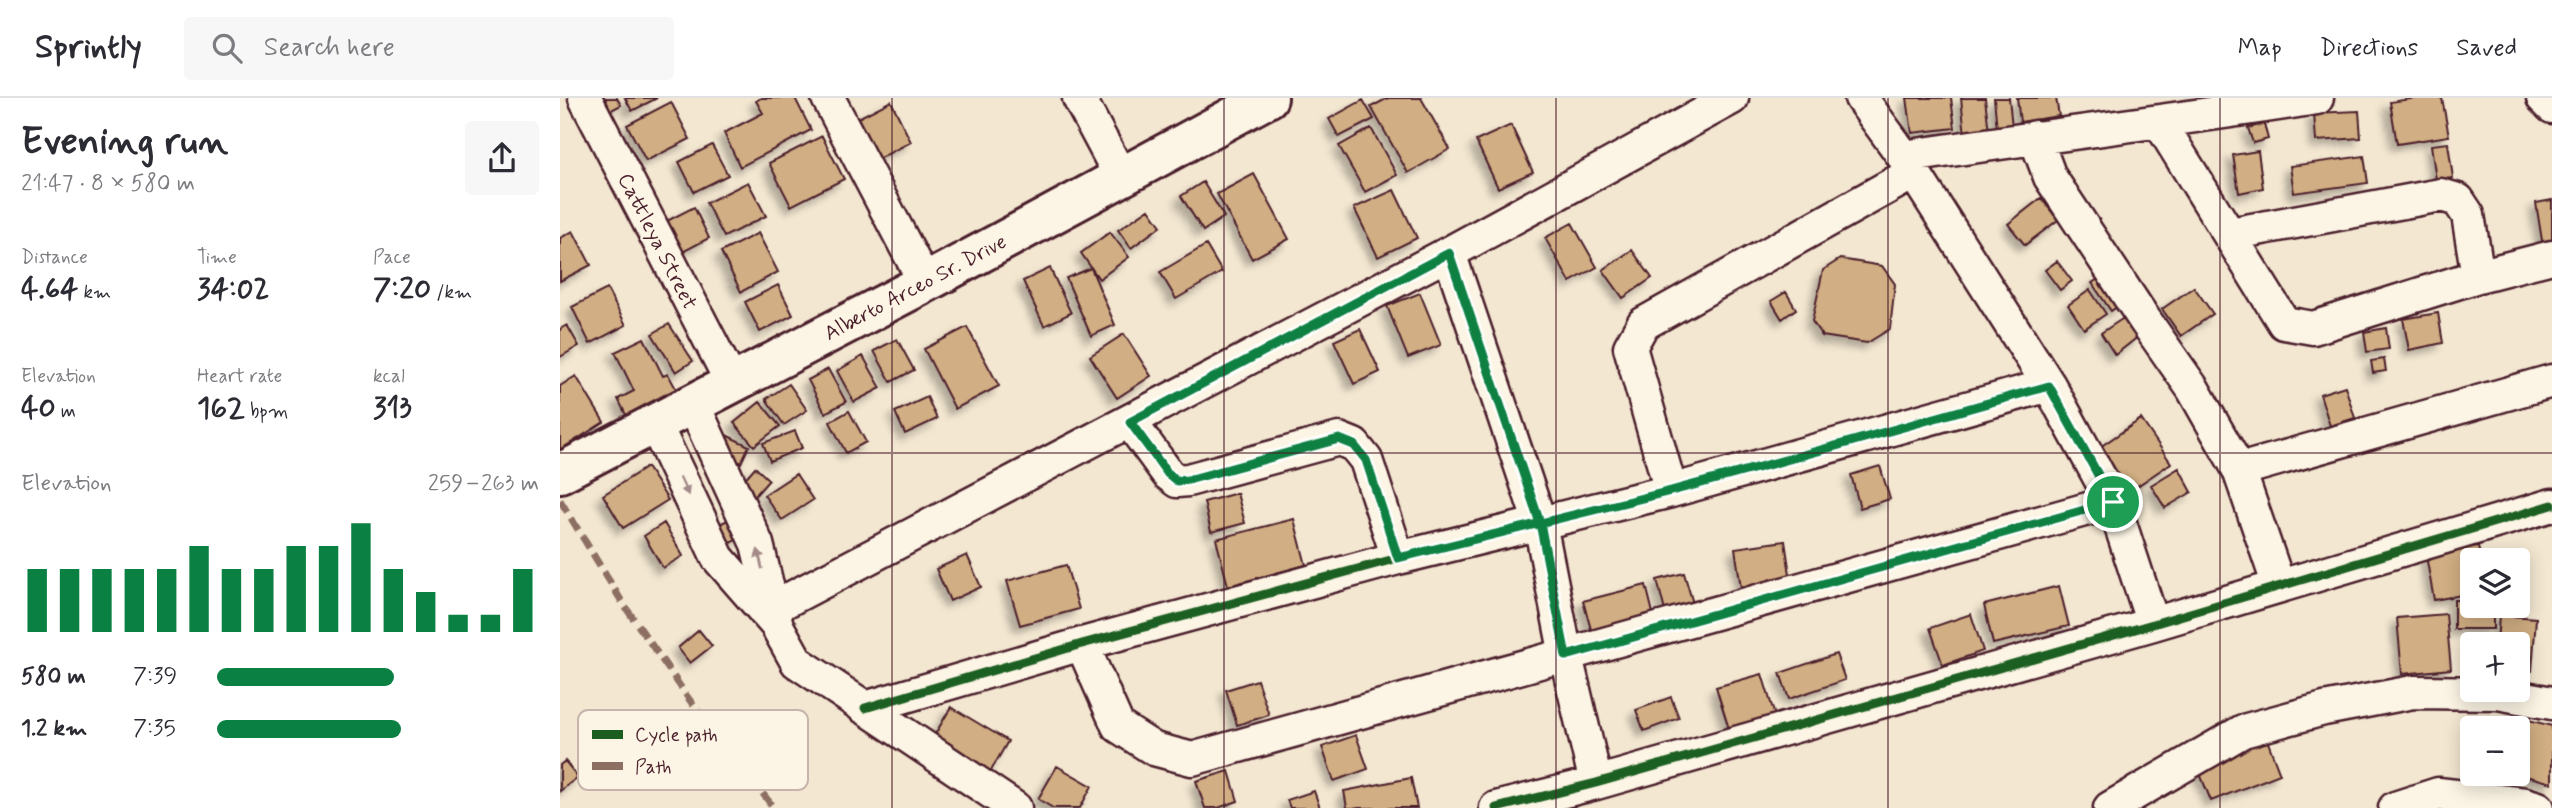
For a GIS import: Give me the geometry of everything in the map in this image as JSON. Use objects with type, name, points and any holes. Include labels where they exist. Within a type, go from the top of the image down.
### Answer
[{"type":"street","name":"Cattleya Street","points":[[585,98],[732,383]]},
{"type":"street","points":[[828,98],[925,283]]},
{"type":"street","points":[[1079,98],[1121,177]]},
{"type":"street","name":"Alberto Arceo Sr. Drive","points":[[560,473],[925,283],[1268,98]]},
{"type":"street","points":[[771,615],[1449,253],[1732,98]]},
{"type":"street","points":[[1861,98],[1909,165],[2049,386],[2113,502],[2153,624]]},
{"type":"street","points":[[1671,491],[1630,347],[1643,324],[1909,165],[2035,137],[2160,123],[2317,98]]},
{"type":"street","points":[[2543,98],[2552,107]]},
{"type":"street","points":[[2160,123],[2284,323],[2313,328],[2478,276],[2552,257]]},
{"type":"street","points":[[2035,137],[2050,177],[2193,388],[2239,470],[2279,586]]},
{"type":"street","points":[[2230,234],[2441,195],[2458,200],[2468,215],[2478,276]]},
{"type":"street","points":[[1449,253],[1540,523],[1566,656],[1596,783]]},
{"type":"street","points":[[2239,470],[2552,381]]},
{"type":"street","points":[[865,708],[1082,644],[1398,558],[1671,491],[2049,386]]},
{"type":"street","points":[[693,404],[757,544],[771,615]]},
{"type":"street","points":[[1130,422],[1168,474],[1177,481],[1339,439],[1354,445],[1366,460],[1398,558]]},
{"type":"street","points":[[655,425],[718,558],[771,615],[797,662],[1015,808]]},
{"type":"street","points":[[1082,644],[1118,726],[1154,749],[1192,759],[2113,502]]},
{"type":"street","points":[[1496,808],[1596,783],[2153,624],[2552,505]]},
{"type":"street","points":[[2112,807],[2243,731],[2324,709],[2413,692],[2498,693],[2552,703]]},
{"type":"street","points":[[2395,808],[2438,794],[2525,804],[2538,808]]},
{"type":"building","points":[[596,98],[617,98],[621,105],[604,114]]},
{"type":"building","points":[[625,98],[657,98],[632,111]]},
{"type":"building","points":[[761,98],[795,98],[811,130],[740,167],[724,133],[763,113],[756,101]]},
{"type":"building","points":[[1388,98],[1421,98],[1450,149],[1408,173],[1371,107]]},
{"type":"building","points":[[1907,98],[1951,98],[1955,128],[1912,133]]},
{"type":"building","points":[[1961,98],[1985,98],[1989,132],[1965,135]]},
{"type":"building","points":[[1994,98],[2009,98],[2012,127],[1997,129]]},
{"type":"building","points":[[2017,98],[2056,98],[2059,116],[2020,122]]},
{"type":"building","points":[[2442,98],[2449,136],[2397,144],[2390,102]]},
{"type":"building","points":[[1363,100],[1374,119],[1339,137],[1329,119]]},
{"type":"building","points":[[891,101],[911,142],[878,159],[858,118]]},
{"type":"building","points":[[671,102],[690,139],[646,161],[627,125]]},
{"type":"building","points":[[2359,111],[2361,138],[2316,141],[2314,113]]},
{"type":"building","points":[[2264,124],[2268,139],[2253,143],[2248,128]]},
{"type":"building","points":[[1511,125],[1533,172],[1498,188],[1476,141]]},
{"type":"building","points":[[1371,128],[1397,175],[1365,192],[1339,146]]},
{"type":"building","points":[[822,136],[844,179],[791,206],[769,163]]},
{"type":"building","points":[[2448,143],[2453,178],[2436,180],[2431,145]]},
{"type":"building","points":[[712,145],[728,175],[694,192],[679,162]]},
{"type":"building","points":[[2258,151],[2263,188],[2239,193],[2233,155]]},
{"type":"building","points":[[2364,156],[2368,183],[2294,193],[2290,166]]},
{"type":"building","points":[[1254,174],[1289,239],[1252,259],[1217,194]]},
{"type":"building","points":[[748,182],[766,216],[724,237],[706,203]]},
{"type":"building","points":[[1203,182],[1224,217],[1203,231],[1181,196]]},
{"type":"building","points":[[1394,190],[1417,238],[1378,257],[1354,208]]},
{"type":"building","points":[[2041,198],[2058,220],[2025,245],[2008,224]]},
{"type":"building","points":[[2552,200],[2552,245],[2543,247],[2536,203]]},
{"type":"building","points":[[694,207],[709,238],[679,254],[663,223]]},
{"type":"building","points":[[1149,209],[1161,226],[1131,248],[1118,230]]},
{"type":"building","points":[[1572,223],[1597,267],[1570,282],[1545,238]]},
{"type":"building","points":[[573,231],[591,265],[560,281],[560,238]]},
{"type":"building","points":[[1110,232],[1129,257],[1099,279],[1081,253]]},
{"type":"building","points":[[758,233],[778,272],[741,292],[721,252]]},
{"type":"building","points":[[1206,245],[1222,272],[1176,299],[1160,272]]},
{"type":"building","points":[[1632,250],[1652,278],[1623,298],[1603,270]]},
{"type":"building","points":[[1840,259],[1882,266],[1895,284],[1890,329],[1867,343],[1822,336],[1812,321],[1823,270]]},
{"type":"building","points":[[2057,261],[2072,281],[2060,290],[2045,270]]},
{"type":"building","points":[[1050,268],[1071,313],[1044,326],[1023,281]]},
{"type":"building","points":[[1091,268],[1115,325],[1091,336],[1066,278]]},
{"type":"building","points":[[2103,276],[2121,304],[2111,311],[2092,283]]},
{"type":"building","points":[[778,285],[793,315],[760,332],[745,302]]},
{"type":"building","points":[[2194,287],[2213,314],[2181,336],[2162,309]]},
{"type":"building","points":[[607,289],[626,325],[590,344],[572,307]]},
{"type":"building","points":[[2090,290],[2106,314],[2084,329],[2068,305]]},
{"type":"building","points":[[1786,292],[1796,309],[1782,319],[1771,301]]},
{"type":"building","points":[[1420,293],[1441,345],[1408,358],[1387,306]]},
{"type":"building","points":[[2438,313],[2443,343],[2409,350],[2403,319]]},
{"type":"building","points":[[2125,317],[2139,336],[2115,355],[2101,333]]},
{"type":"building","points":[[669,324],[693,361],[676,372],[652,334]]},
{"type":"building","points":[[567,325],[579,346],[560,357],[560,329]]},
{"type":"building","points":[[967,327],[999,386],[955,409],[924,349]]},
{"type":"building","points":[[2386,328],[2389,349],[2367,352],[2364,332]]},
{"type":"building","points":[[1360,329],[1380,372],[1354,384],[1334,341]]},
{"type":"building","points":[[1124,334],[1151,376],[1117,398],[1090,356]]},
{"type":"building","points":[[644,338],[663,376],[668,374],[679,394],[628,419],[618,399],[634,391],[615,352]]},
{"type":"building","points":[[897,339],[914,370],[891,382],[874,351]]},
{"type":"building","points":[[863,356],[881,388],[854,402],[837,371]]},
{"type":"building","points":[[2384,359],[2386,371],[2373,373],[2371,361]]},
{"type":"building","points":[[828,369],[846,402],[825,413],[808,380]]},
{"type":"building","points":[[576,376],[604,422],[560,450],[560,386]]},
{"type":"building","points":[[789,384],[807,410],[784,425],[766,399]]},
{"type":"building","points":[[2345,386],[2355,418],[2330,426],[2320,394]]},
{"type":"building","points":[[927,397],[937,419],[905,434],[895,412]]},
{"type":"building","points":[[760,402],[780,426],[754,446],[734,423]]},
{"type":"building","points":[[849,411],[866,442],[846,453],[830,422]]},
{"type":"building","points":[[2141,419],[2171,463],[2130,491],[2100,447]]},
{"type":"building","points":[[795,431],[802,448],[770,461],[763,443]]},
{"type":"building","points":[[724,434],[749,446],[741,463],[716,451]]},
{"type":"building","points":[[1880,466],[1890,499],[1860,508],[1851,475]]},
{"type":"building","points":[[647,467],[668,500],[623,528],[603,495]]},
{"type":"building","points":[[755,467],[769,480],[752,499],[738,487]]},
{"type":"building","points":[[2179,468],[2192,492],[2165,508],[2151,485]]},
{"type":"building","points":[[796,474],[813,500],[782,520],[764,495]]},
{"type":"building","points":[[1237,493],[1245,523],[1211,532],[1204,502]]},
{"type":"building","points":[[732,518],[742,537],[722,547],[713,527]]},
{"type":"building","points":[[1294,519],[1306,565],[1228,586],[1216,539]]},
{"type":"building","points":[[664,523],[683,556],[663,568],[644,536]]},
{"type":"building","points":[[1785,541],[1791,581],[1741,588],[1735,548]]},
{"type":"building","points":[[2460,549],[2460,595],[2434,600],[2426,556]]},
{"type":"building","points":[[967,555],[981,587],[950,601],[936,569]]},
{"type":"building","points":[[1066,565],[1079,609],[1020,625],[1007,581]]},
{"type":"building","points":[[1684,573],[1694,607],[1666,615],[1657,580]]},
{"type":"building","points":[[1646,585],[1654,617],[1592,633],[1583,601]]},
{"type":"building","points":[[2059,586],[2069,626],[1993,644],[1984,605]]},
{"type":"building","points":[[2454,600],[2460,600],[2460,618],[2493,618],[2493,629],[2454,629]]},
{"type":"building","points":[[1971,614],[1983,651],[1943,665],[1930,628]]},
{"type":"building","points":[[2446,614],[2451,669],[2402,674],[2397,618]]},
{"type":"building","points":[[2499,618],[2536,618],[2532,671],[2530,632],[2498,632]]},
{"type":"building","points":[[699,630],[712,646],[690,663],[678,648]]},
{"type":"building","points":[[1836,654],[1845,680],[1789,699],[1780,673]]},
{"type":"building","points":[[1762,674],[1775,716],[1729,729],[1716,687]]},
{"type":"building","points":[[1257,680],[1269,715],[1237,725],[1226,690]]},
{"type":"building","points":[[1671,697],[1679,718],[1644,731],[1636,710]]},
{"type":"building","points":[[951,707],[1008,741],[991,771],[933,738]]},
{"type":"building","points":[[2530,720],[2552,726],[2552,783],[2530,777]]},
{"type":"building","points":[[1356,735],[1368,769],[1334,781],[1322,747]]},
{"type":"building","points":[[2266,737],[2280,774],[2211,801],[2196,764]]},
{"type":"building","points":[[565,761],[578,777],[560,791],[560,765]]},
{"type":"building","points":[[1057,766],[1092,786],[1080,808],[1053,808],[1038,799]]},
{"type":"building","points":[[1229,771],[1238,801],[1218,808],[1205,808],[1196,781]]},
{"type":"building","points":[[1411,778],[1417,808],[1347,808],[1344,791]]},
{"type":"building","points":[[1314,791],[1320,808],[1290,808],[1287,800]]},
{"type":"marked path","points":[[560,500],[624,605],[697,710]]},
{"type":"marked path","points":[[760,790],[774,808]]},
{"type":"cycle path","points":[[865,708],[1082,644],[1398,558],[1671,491],[2049,385]]},
{"type":"cycle path","points":[[1496,808],[1596,783],[2153,624],[2552,505]]},
{"type":"route","points":[[2113,502],[1566,656],[1540,523],[1449,253],[1130,422],[1168,474],[1177,481],[1339,439],[1354,445],[1366,460],[1398,558],[1469,540],[1540,523],[1671,491],[2049,386],[2113,502]]}]
